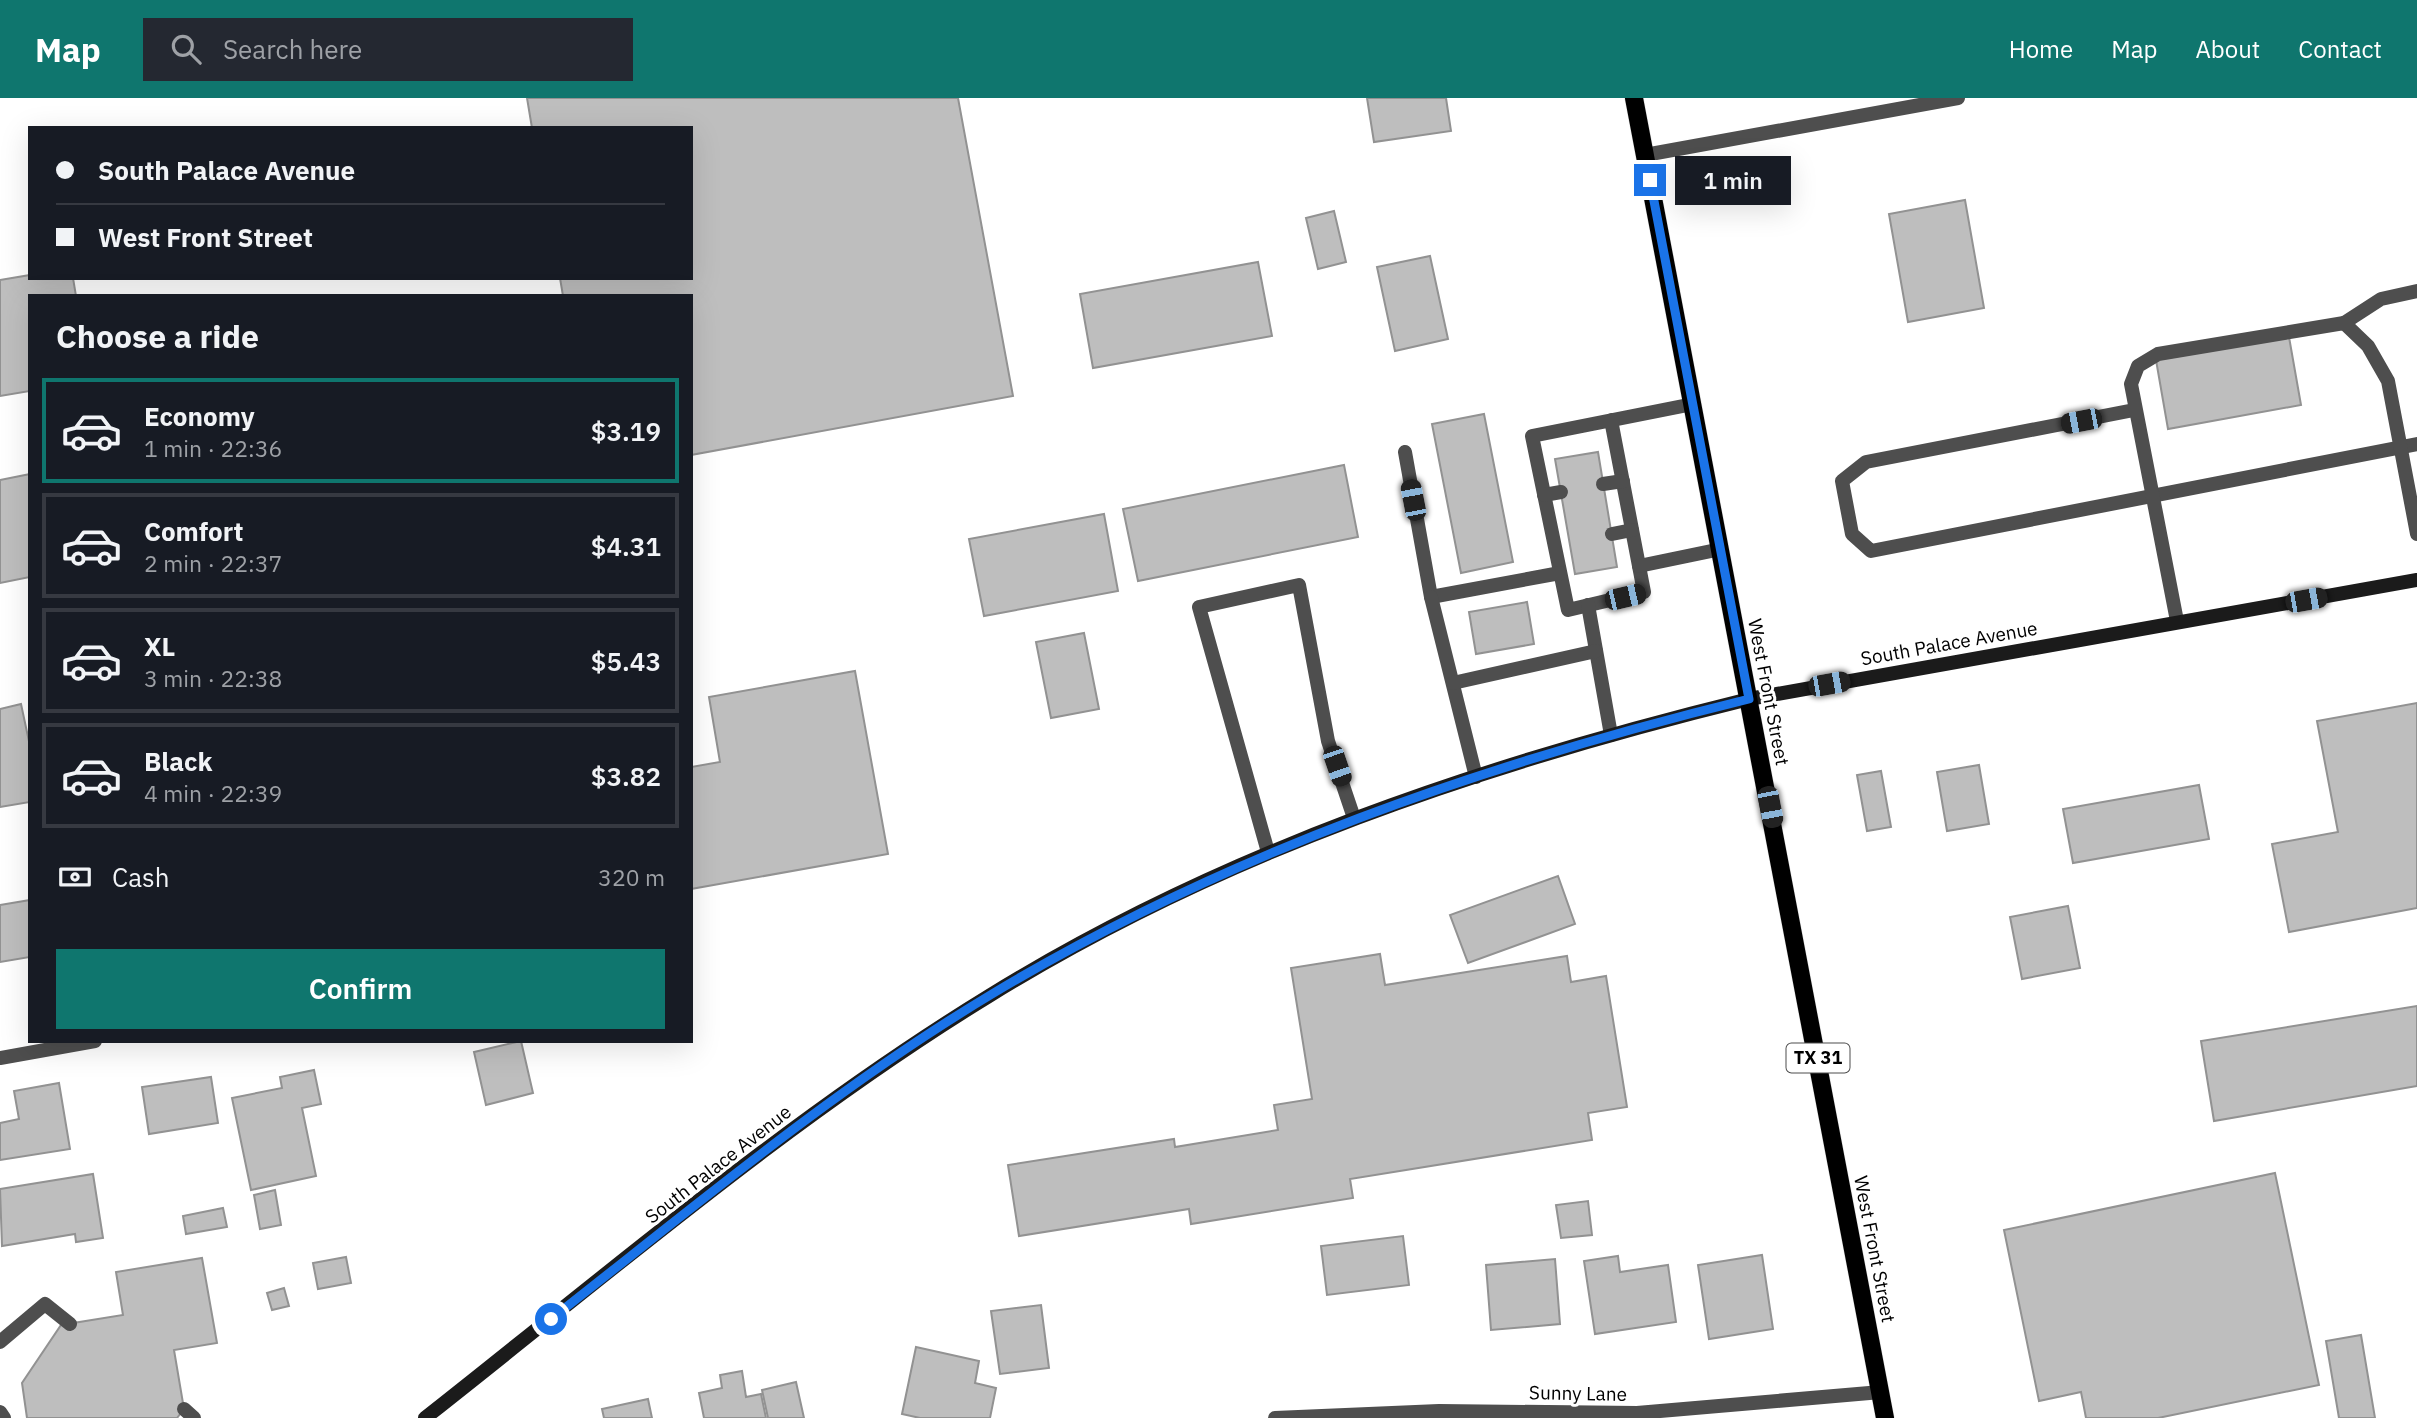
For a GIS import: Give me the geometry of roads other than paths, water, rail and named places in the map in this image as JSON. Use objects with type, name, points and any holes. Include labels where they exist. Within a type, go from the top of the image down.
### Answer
[{"type":"main road","name":"West Front Street","points":[[1634,98],[1885,1418]]},
{"type":"main road","name":"South Palace Avenue","points":[[425,1418],[799,1125],[927,1035],[1059,954],[1138,912],[1268,852],[1354,818],[1476,777],[1611,735],[1749,699],[2417,580]]},
{"type":"street","points":[[1645,155],[1958,98]]},
{"type":"street","points":[[2177,621],[2134,410],[2131,384],[2138,366],[2158,355],[2344,323],[2381,299],[2417,291]]},
{"type":"street","points":[[2344,323],[2368,346],[2388,381],[2417,534]]},
{"type":"street","points":[[1611,421],[1644,592],[1568,610],[1560,573],[1562,544],[1544,495],[1532,436],[1693,404]]},
{"type":"street","points":[[2134,410],[1866,462],[1842,481],[1852,534],[1871,551],[2417,444]]},
{"type":"street","points":[[1405,452],[1431,597],[1476,777]]},
{"type":"street","points":[[1603,484],[1623,481]]},
{"type":"street","points":[[1544,495],[1561,492]]},
{"type":"street","points":[[1612,534],[1632,530]]},
{"type":"street","points":[[1639,566],[1721,549]]},
{"type":"street","points":[[1431,597],[1560,573]]},
{"type":"street","points":[[1268,852],[1199,607],[1299,586],[1328,741],[1354,818]]},
{"type":"street","points":[[1588,605],[1611,735]]},
{"type":"street","points":[[1452,682],[1596,651]]},
{"type":"street","points":[[0,1058],[83,1043]]},
{"type":"street","points":[[0,1342],[45,1304],[69,1324]]},
{"type":"street","name":"Sunny Lane","points":[[1275,1418],[1439,1411],[1637,1413],[1881,1392]]},
{"type":"street","points":[[0,1412],[4,1418]]}]
